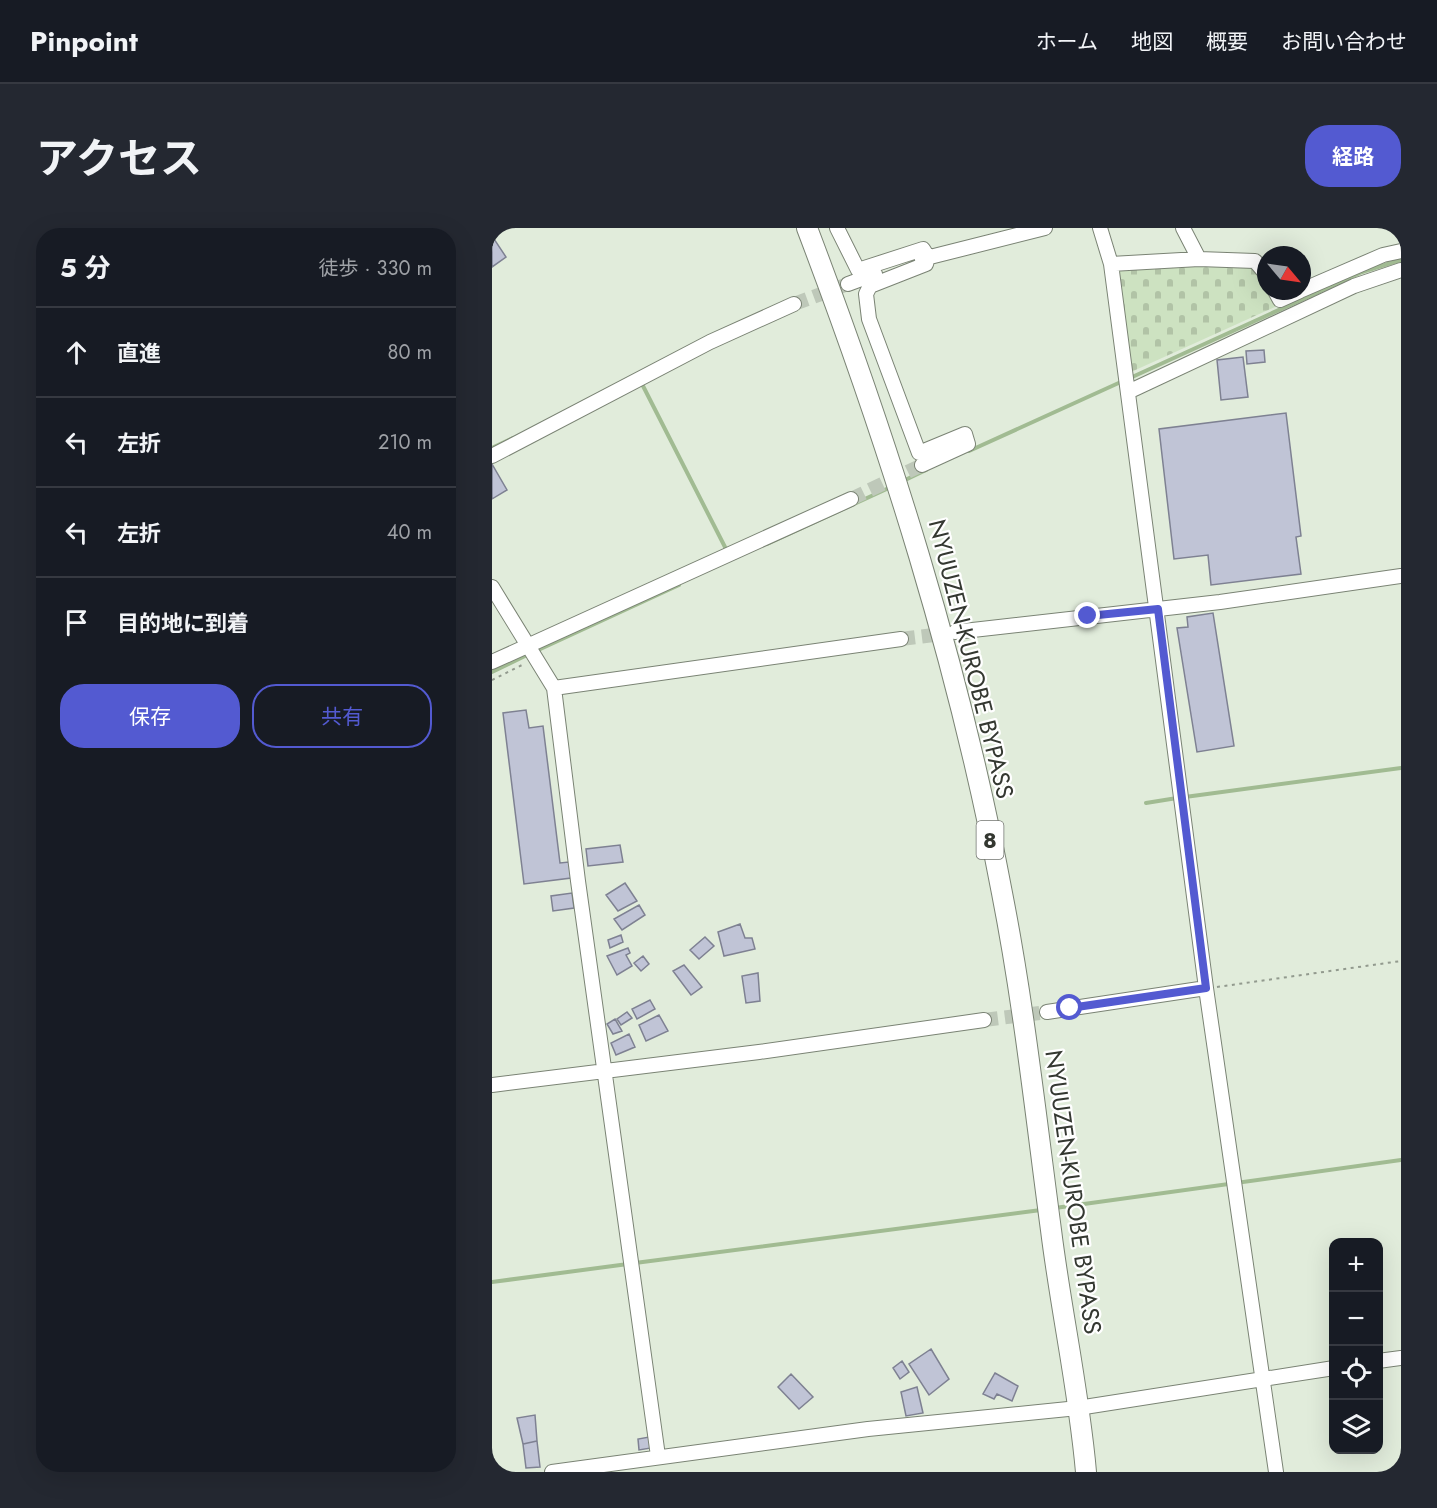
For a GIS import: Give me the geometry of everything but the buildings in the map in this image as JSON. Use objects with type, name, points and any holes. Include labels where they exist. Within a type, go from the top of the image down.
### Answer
[{"type":"highway","name":"NYUUZEN-KUROBE BYPASS","points":[[807,228],[886,445],[921,562],[969,744],[1002,892],[1021,1007],[1086,1472]]},
{"type":"street","points":[[837,228],[858,270],[923,249],[928,257],[926,264],[870,286],[866,294],[869,319],[920,453],[965,434],[968,444],[922,465]]},
{"type":"street","points":[[848,284],[900,264],[1045,228]]},
{"type":"street","points":[[1100,228],[1111,264],[1206,988],[1276,1472]]},
{"type":"street","points":[[1183,228],[1199,259]]},
{"type":"street","points":[[1311,287],[1383,255],[1401,251]]},
{"type":"street","points":[[1111,264],[1199,259],[1255,261],[1257,263]]},
{"type":"street","points":[[1128,392],[1354,286],[1401,270]]},
{"type":"street","points":[[492,456],[710,342],[794,304]]},
{"type":"street","points":[[492,662],[851,499]]},
{"type":"street","points":[[954,632],[1158,609],[1401,576]]},
{"type":"street","points":[[492,587],[554,688],[604,1072],[658,1456]]},
{"type":"street","points":[[554,688],[901,639]]},
{"type":"street","points":[[1047,1012],[1206,988]]},
{"type":"street","points":[[492,1085],[984,1020]]},
{"type":"street","points":[[1383,1360],[1401,1358]]},
{"type":"street","points":[[555,1472],[658,1456],[868,1429],[1077,1408],[1329,1369]]},
{"type":"path","points":[[492,680],[536,658]]},
{"type":"path","points":[[1206,988],[1401,962]]},
{"type":"green space","points":[[1198,264],[1253,265],[1257,269],[1257,300],[1274,300],[1277,306],[1131,372],[1117,269]]},
{"type":"waterway","points":[[1130,378],[1362,272],[1401,260]]},
{"type":"waterway","points":[[969,451],[1123,381]]},
{"type":"waterway","points":[[641,382],[727,551]]},
{"type":"waterway","points":[[492,448],[513,438]]},
{"type":"waterway","points":[[903,481],[926,470]]},
{"type":"waterway","points":[[767,544],[891,487]]},
{"type":"waterway","points":[[536,651],[679,585]]},
{"type":"waterway","points":[[492,672],[529,654]]},
{"type":"waterway","points":[[1185,797],[1401,768]]},
{"type":"waterway","points":[[1146,803],[1177,798]]},
{"type":"waterway","points":[[1055,1208],[1401,1160]]},
{"type":"waterway","points":[[635,1263],[1041,1210]]},
{"type":"waterway","points":[[492,1282],[628,1264]]},
{"type":"tunnel","points":[[794,304],[848,284]]},
{"type":"tunnel","points":[[851,499],[922,465]]},
{"type":"tunnel","points":[[901,639],[950,633]]},
{"type":"tunnel","points":[[984,1020],[1047,1012]]},
{"type":"route","points":[[1070,1008],[1206,988],[1158,609],[1088,616]]}]
